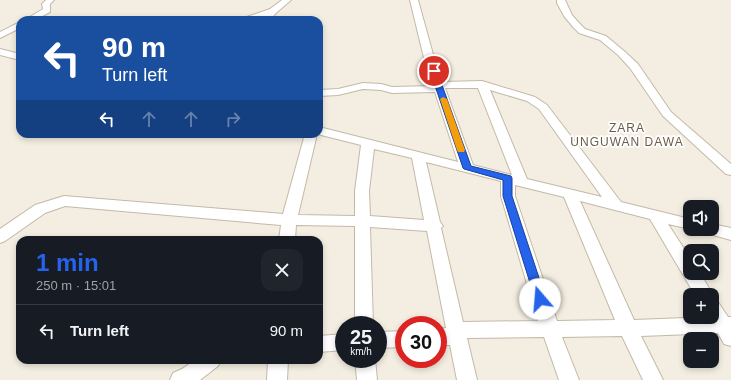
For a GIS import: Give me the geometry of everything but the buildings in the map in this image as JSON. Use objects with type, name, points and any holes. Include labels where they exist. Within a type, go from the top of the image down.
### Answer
[{"type":"street","points":[[36,16],[47,10],[46,4],[50,0]]},
{"type":"street","points":[[269,16],[287,0]]},
{"type":"street","points":[[414,0],[429,58],[467,168]]},
{"type":"street","points":[[561,0],[561,3],[568,16],[576,25],[582,31],[603,38],[621,53],[634,66],[667,114],[731,171]]},
{"type":"street","points":[[259,16],[273,11]]},
{"type":"street","points":[[0,35],[16,27]]},
{"type":"street","points":[[0,52],[16,56]]},
{"type":"street","points":[[482,84],[515,180],[508,196],[550,329],[569,380]]},
{"type":"street","points":[[323,93],[338,92],[363,86],[381,87],[392,90],[482,84],[531,99],[543,107],[615,204]]},
{"type":"street","points":[[323,132],[683,222]]},
{"type":"street","points":[[288,236],[289,220],[309,138]]},
{"type":"street","points":[[364,316],[362,191],[368,144]]},
{"type":"street","points":[[418,156],[435,226],[467,380]]},
{"type":"street","points":[[569,193],[628,328],[653,380]]},
{"type":"street","points":[[1,235],[40,209],[64,202],[289,220],[362,221],[435,226]]},
{"type":"street","points":[[654,214],[683,261]]},
{"type":"street","points":[[719,231],[731,234]]},
{"type":"street","points":[[719,317],[728,330]]},
{"type":"street","points":[[447,335],[457,333],[550,329],[628,328],[728,330]]},
{"type":"street","points":[[323,344],[335,343]]},
{"type":"street","points":[[180,380],[205,364]]},
{"type":"street","points":[[277,380],[278,364]]},
{"type":"street","points":[[366,368],[367,380]]},
{"type":"slow traffic","points":[[443,99],[461,150]]},
{"type":"district","name":"ZARA UNGUWAN DAWA","points":[[627,135]]},
{"type":"route","points":[[434,71],[467,168],[508,178],[508,196],[540,299]]}]
